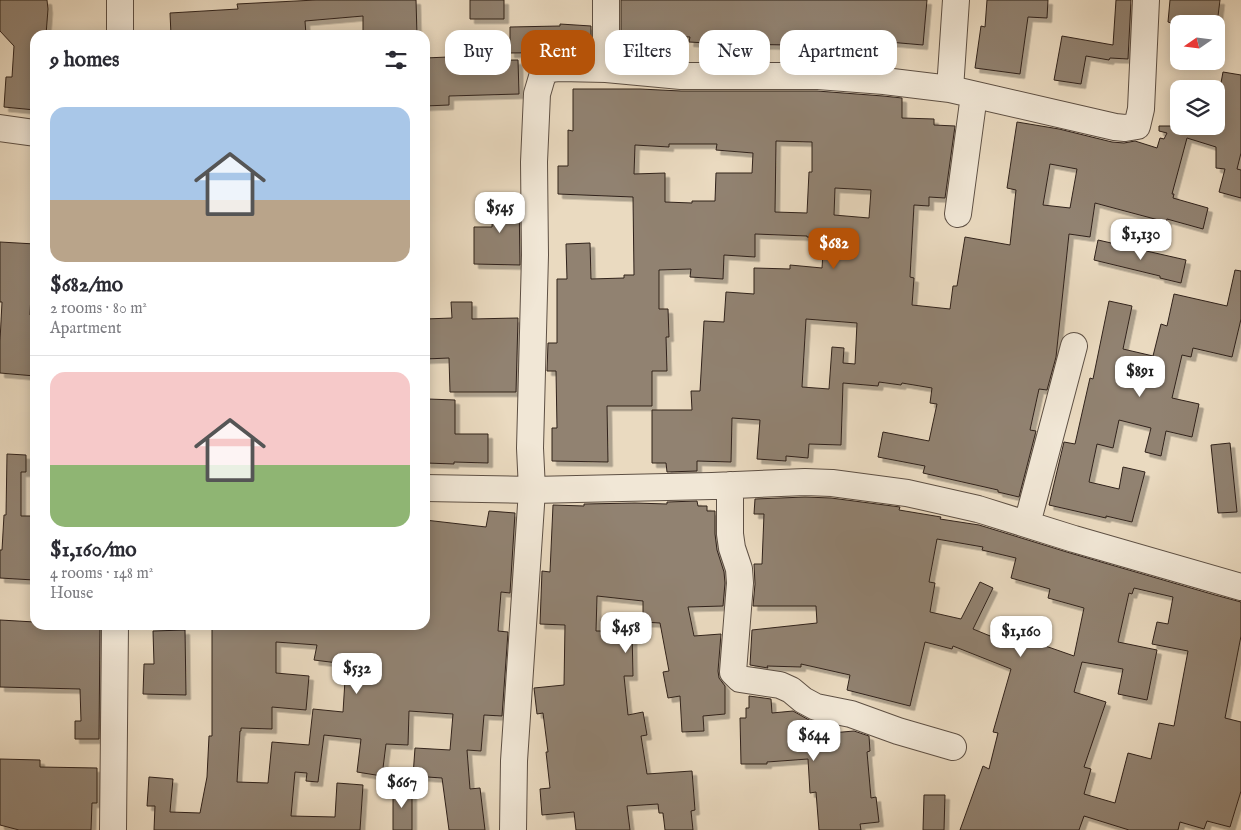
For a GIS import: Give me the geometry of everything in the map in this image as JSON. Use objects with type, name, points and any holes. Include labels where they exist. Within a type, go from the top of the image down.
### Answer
[{"type":"street","points":[[120,0],[120,30]]},
{"type":"street","points":[[606,0],[606,30]]},
{"type":"street","points":[[956,0],[962,92],[958,214]]},
{"type":"street","points":[[670,75],[818,76],[884,81],[962,92],[1125,128],[1137,126],[1141,109],[1146,0]]},
{"type":"street","points":[[514,830],[514,761],[532,490],[530,448],[535,255],[534,162],[537,94],[542,76],[548,69],[605,69]]},
{"type":"street","points":[[0,128],[30,132]]},
{"type":"street","points":[[1027,524],[1074,346]]},
{"type":"street","points":[[430,488],[532,490],[805,482],[832,483],[907,493],[978,509],[1241,587]]},
{"type":"street","points":[[730,485],[730,534],[732,548],[739,569],[740,583],[733,672],[736,676],[740,679],[780,685],[816,707],[851,714],[898,732],[953,747]]},
{"type":"street","points":[[113,830],[115,630]]},
{"type":"building","points":[[0,0],[47,0],[46,30],[30,30],[30,110],[4,107],[6,77],[12,77],[14,46],[0,31]]},
{"type":"building","points":[[316,0],[416,0],[417,30],[363,30],[363,16],[305,21],[306,30],[171,30],[170,13],[238,9],[237,4]]},
{"type":"building","points":[[470,0],[504,0],[504,19],[470,19]]},
{"type":"building","points":[[621,0],[927,0],[923,45],[897,43],[897,30],[780,30],[780,45],[770,45],[770,30],[699,30],[699,43],[689,42],[689,30],[621,30]]},
{"type":"building","points":[[987,0],[1048,0],[1047,18],[1028,17],[1020,74],[975,68],[981,26],[985,27]]},
{"type":"building","points":[[1116,0],[1131,0],[1128,59],[1110,58],[1109,60],[1086,56],[1081,84],[1054,80],[1062,36],[1113,45]]},
{"type":"building","points":[[1170,0],[1220,0],[1218,15],[1170,15],[1170,23],[1168,22]]},
{"type":"building","points":[[560,24],[591,26],[591,30],[521,30],[521,53],[511,53],[510,27],[560,26]]},
{"type":"building","points":[[445,57],[445,75],[511,75],[511,60],[518,60],[519,94],[449,96],[449,105],[430,106],[430,58]]},
{"type":"building","points":[[1223,72],[1241,75],[1241,153],[1237,169],[1241,170],[1241,198],[1219,192],[1225,169],[1216,168],[1216,147],[1187,138],[1172,194],[1174,194],[1173,198],[1208,208],[1203,229],[1167,219],[1166,222],[1095,203],[1090,237],[1069,234],[1056,357],[1047,390],[1039,389],[1030,430],[1036,431],[1019,497],[998,492],[998,490],[923,473],[925,466],[878,457],[883,432],[929,441],[937,404],[930,403],[932,388],[902,383],[901,385],[879,382],[878,386],[843,383],[841,445],[809,444],[808,458],[786,456],[786,461],[757,459],[760,420],[732,418],[731,462],[697,461],[697,471],[667,472],[666,463],[652,463],[652,410],[692,410],[691,391],[700,391],[704,321],[724,322],[726,292],[754,294],[754,268],[790,269],[790,265],[822,268],[824,239],[807,236],[755,234],[755,257],[724,255],[723,279],[690,277],[691,269],[659,270],[659,309],[668,309],[669,337],[666,337],[667,371],[652,371],[652,406],[607,406],[608,462],[552,461],[552,428],[557,428],[556,371],[547,371],[548,343],[557,343],[557,279],[567,279],[566,244],[590,243],[591,279],[624,278],[624,275],[634,275],[633,197],[558,194],[558,166],[568,166],[568,130],[573,131],[573,89],[817,91],[883,96],[902,98],[902,118],[934,119],[934,125],[955,126],[945,198],[929,197],[929,206],[914,205],[910,277],[914,278],[912,305],[950,309],[953,286],[957,286],[965,237],[1010,245],[1016,190],[1007,188],[1017,122],[1059,129],[1112,142],[1124,143],[1135,141],[1157,148],[1160,138],[1164,139],[1167,133],[1159,131],[1159,126],[1170,126],[1170,135],[1225,135],[1225,80],[1222,80]],"holes":[[[776,141],[812,142],[812,172],[809,172],[807,213],[775,212]],[[669,144],[717,144],[716,150],[753,153],[752,173],[716,173],[715,201],[692,201],[692,203],[665,202],[665,173],[634,174],[635,145],[669,147]],[[1050,164],[1077,169],[1070,208],[1043,205]],[[835,188],[871,190],[869,218],[834,215]],[[806,319],[857,323],[855,364],[843,363],[844,348],[832,347],[829,389],[802,387]]]},
{"type":"building","points":[[493,195],[519,196],[520,265],[474,264],[474,227],[492,227]]},
{"type":"building","points":[[1098,240],[1186,260],[1181,283],[1094,260]]},
{"type":"building","points":[[0,242],[30,244],[30,376],[0,373],[2,302],[0,302]]},
{"type":"building","points":[[1235,270],[1241,271],[1241,319],[1232,357],[1193,348],[1191,357],[1182,355],[1172,398],[1199,404],[1192,437],[1166,431],[1161,456],[1145,452],[1151,428],[1119,420],[1113,448],[1097,444],[1089,482],[1119,489],[1123,467],[1145,472],[1132,522],[1049,505],[1064,442],[1075,444],[1090,378],[1093,379],[1109,301],[1132,306],[1123,349],[1153,356],[1161,324],[1167,326],[1174,294],[1227,306]]},
{"type":"building","points":[[451,302],[472,302],[472,319],[518,318],[516,392],[450,392],[449,358],[430,359],[430,319],[452,318]]},
{"type":"building","points":[[430,399],[455,400],[455,434],[488,434],[488,463],[454,462],[454,464],[430,463]]},
{"type":"building","points":[[1230,443],[1237,512],[1218,513],[1211,445]]},
{"type":"building","points":[[7,454],[26,455],[26,472],[21,472],[21,516],[30,516],[30,580],[0,578],[0,550],[2,550],[4,515],[6,515]]},
{"type":"building","points":[[831,498],[900,507],[899,510],[979,525],[1241,602],[1241,636],[1225,718],[1241,722],[1241,791],[1230,827],[1207,821],[1204,829],[1180,822],[1178,830],[1129,830],[1084,816],[1079,830],[960,830],[983,766],[989,769],[998,733],[993,732],[1011,669],[953,646],[952,649],[925,642],[910,706],[847,690],[850,675],[801,664],[801,667],[767,666],[768,668],[750,665],[752,630],[817,623],[816,606],[753,606],[754,564],[762,564],[764,514],[754,514],[755,499]],"holes":[[[937,539],[983,547],[982,550],[1016,558],[1011,578],[1050,589],[1048,598],[1084,608],[1074,656],[1034,642],[1040,627],[1014,617],[1005,642],[973,629],[993,588],[980,582],[961,619],[930,612],[935,583],[929,582]],[[1134,588],[1173,597],[1168,624],[1157,622],[1152,644],[1188,651],[1174,726],[1159,723],[1151,759],[1128,753],[1115,803],[1084,794],[1091,769],[1084,767],[1106,702],[1074,692],[1082,662],[1123,669],[1118,694],[1147,700],[1157,650],[1118,642],[1129,593],[1132,594]]]},
{"type":"building","points":[[697,501],[698,506],[707,506],[707,511],[715,511],[717,550],[724,572],[725,583],[723,606],[688,607],[694,636],[721,634],[718,671],[719,678],[725,686],[725,714],[703,716],[704,731],[682,732],[680,696],[668,698],[663,672],[669,671],[660,623],[643,622],[643,601],[597,596],[596,631],[632,631],[633,676],[624,676],[628,715],[643,712],[647,735],[641,736],[647,774],[692,771],[695,810],[691,811],[693,830],[665,830],[663,813],[659,813],[658,804],[627,806],[630,830],[576,830],[574,812],[542,815],[540,789],[550,788],[546,752],[548,752],[543,713],[537,714],[534,688],[564,685],[565,625],[540,624],[542,571],[550,572],[553,505],[667,504],[667,502]]},
{"type":"building","points":[[489,511],[515,513],[510,593],[501,592],[498,631],[508,632],[502,716],[484,715],[481,751],[467,750],[470,789],[480,788],[485,830],[449,830],[442,778],[413,776],[415,748],[450,750],[453,714],[409,711],[408,745],[386,744],[382,776],[357,772],[361,739],[324,735],[318,782],[306,781],[307,773],[295,772],[291,816],[335,817],[337,783],[363,785],[360,830],[154,830],[155,806],[147,806],[149,777],[173,779],[170,812],[200,813],[207,777],[209,736],[212,736],[212,630],[430,630],[430,521],[486,527]],"holes":[[[276,642],[317,645],[314,660],[346,664],[343,712],[313,709],[309,745],[272,742],[268,783],[237,782],[241,728],[272,729],[272,707],[306,710],[309,676],[276,673]]]},
{"type":"building","points":[[0,620],[30,622],[30,630],[100,630],[99,739],[75,739],[75,721],[81,721],[80,689],[0,687]]},
{"type":"building","points":[[185,630],[186,695],[143,694],[144,664],[154,664],[153,631]]},
{"type":"building","points":[[749,696],[771,699],[772,713],[793,711],[819,723],[820,734],[854,731],[869,736],[870,751],[867,752],[871,798],[876,797],[879,822],[860,824],[861,830],[819,830],[816,792],[810,793],[808,759],[767,762],[767,764],[741,764],[740,718],[746,718],[746,708],[749,708]]},
{"type":"building","points":[[0,759],[40,760],[40,767],[97,768],[97,803],[92,803],[91,830],[19,830],[0,825]]},
{"type":"building","points":[[393,788],[412,788],[412,830],[393,830]]},
{"type":"building","points":[[924,795],[945,795],[944,830],[923,830]]}]
